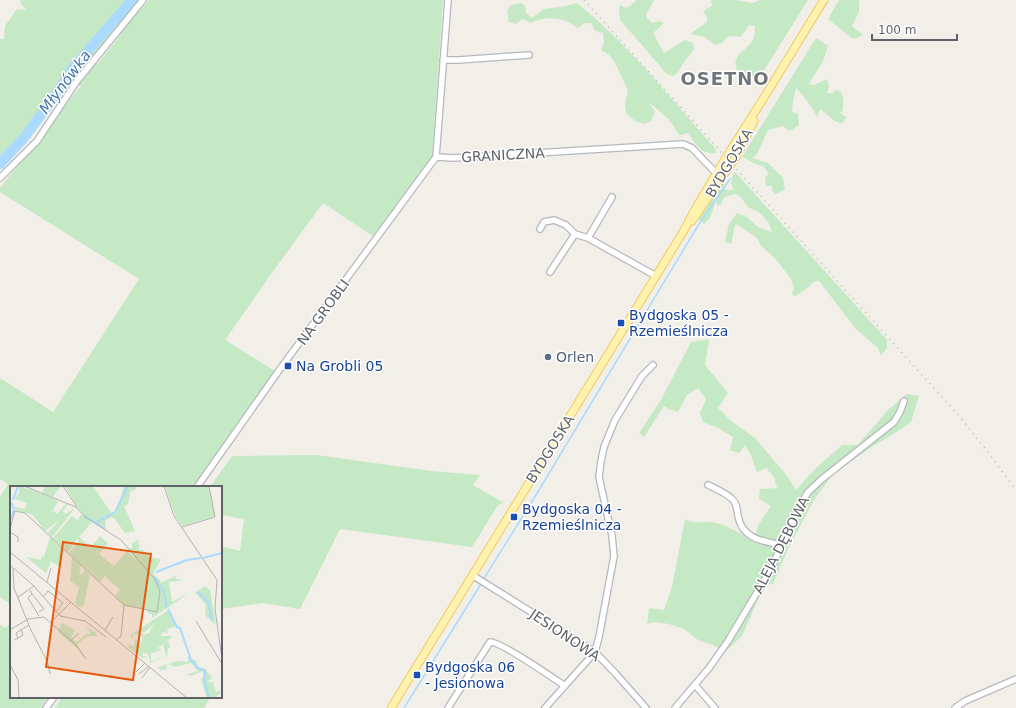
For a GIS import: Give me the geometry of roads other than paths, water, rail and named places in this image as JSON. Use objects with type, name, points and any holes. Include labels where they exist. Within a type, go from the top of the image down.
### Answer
[{"type":"main road","name":"BYDGOSKA","points":[[391,708],[683,232],[696,206],[716,173],[824,0]]},
{"type":"main road","name":"BYDGOSKA","points":[[683,232],[702,209],[736,157],[769,90]]},
{"type":"street","points":[[0,178],[37,141],[77,81],[143,0]]},
{"type":"street","points":[[436,158],[448,0]]},
{"type":"street","points":[[443,60],[529,55]]},
{"type":"street","name":"GRANICZNA","points":[[436,158],[683,144],[692,148],[716,173]]},
{"type":"street","name":"NA GROBLI","points":[[199,486],[285,363],[436,158]]},
{"type":"street","points":[[716,173],[716,186]]},
{"type":"street","points":[[588,238],[612,197]]},
{"type":"street","points":[[540,229],[544,222],[554,220],[566,225],[575,234],[588,238],[656,276]]},
{"type":"street","points":[[550,272],[575,234]]},
{"type":"street","points":[[545,708],[595,652],[614,556],[612,536],[599,477],[604,446],[615,420],[642,376],[653,365]]},
{"type":"street","name":"ALEJA DĘBOWA","points":[[675,708],[695,685],[728,641],[771,569],[798,509],[808,492],[822,479],[894,422],[904,401]]},
{"type":"street","points":[[708,485],[732,499],[736,505],[740,526],[748,534],[760,540],[781,545]]},
{"type":"street","name":"JESIONOWA","points":[[472,575],[595,652],[646,708]]},
{"type":"street","points":[[448,708],[490,642],[494,642],[507,649],[565,686]]},
{"type":"street","points":[[955,708],[965,701],[1016,678]]},
{"type":"street","points":[[695,685],[715,708]]},
{"type":"street","points":[[46,708],[53,698]]},
{"type":"waterway","name":"Młynówka","points":[[0,164],[23,139],[50,103],[72,69],[132,0]]},
{"type":"waterway","points":[[483,580],[699,224],[730,179]]},
{"type":"waterway","points":[[404,708],[481,584]]},
{"type":"railway","points":[[584,0],[959,416],[1016,490]]},
{"type":"place","name":"Bydgoska 05 - Rzemieślnicza","points":[[621,323]]},
{"type":"place","name":"Orlen","points":[[548,357]]},
{"type":"place","name":"Na Grobli 05","points":[[288,366]]},
{"type":"place","name":"Bydgoska 04 - Rzemieślnicza","points":[[514,517]]},
{"type":"place","name":"Bydgoska 06 - Jesionowa","points":[[417,675]]},
{"type":"district","name":"OSETNO","points":[[725,78]]}]
